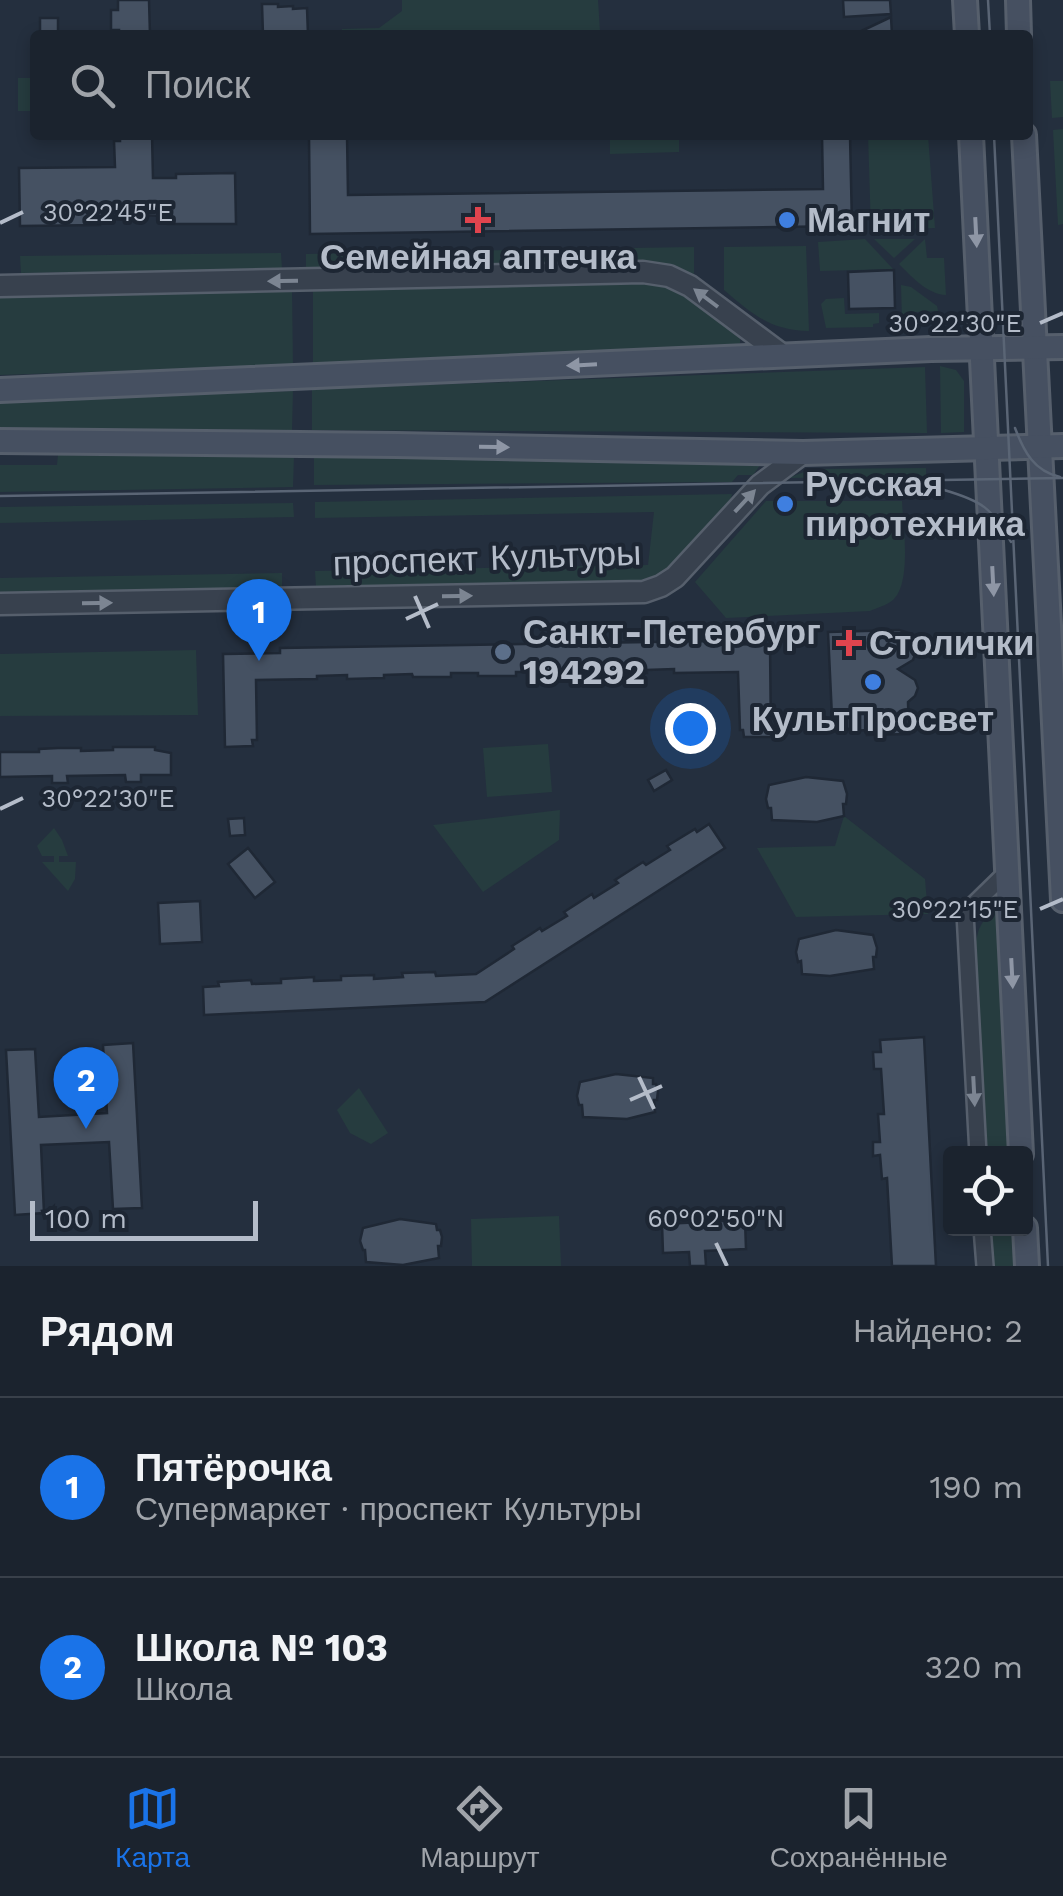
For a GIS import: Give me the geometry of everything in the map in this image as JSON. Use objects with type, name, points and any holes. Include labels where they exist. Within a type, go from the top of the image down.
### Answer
[{"type":"main road","points":[[965,0],[966,30]]},
{"type":"main road","points":[[1018,0],[1019,30]]},
{"type":"main road","points":[[972,140],[1021,1146]]},
{"type":"main road","points":[[1024,140],[1035,346],[1052,446],[1063,900]]},
{"type":"main road","points":[[0,390],[1063,346]]},
{"type":"main road","points":[[0,441],[803,453],[1052,446]]},
{"type":"main road","points":[[1025,1236],[1027,1266]]},
{"type":"street","points":[[0,286],[643,272],[669,276],[690,286],[784,356]]},
{"type":"street","name":"проспект Культуры","points":[[0,604],[644,592],[676,576],[760,485],[803,453]]},
{"type":"street","points":[[978,1146],[965,912],[1008,872]]},
{"type":"street","points":[[983,1236],[985,1266]]},
{"type":"green space","points":[[402,0],[598,0],[600,30],[342,30],[379,28],[402,11]]},
{"type":"green space","points":[[18,78],[30,78],[30,111],[18,111]]},
{"type":"green space","points":[[1050,81],[1063,81],[1063,117],[1052,118]]},
{"type":"green space","points":[[1063,129],[1063,224],[1058,225],[1053,130]]},
{"type":"green space","points":[[610,140],[679,140],[679,152],[610,154]]},
{"type":"green space","points":[[868,140],[928,140],[935,228],[871,230]]},
{"type":"green space","points":[[865,239],[893,269],[820,271],[818,242]]},
{"type":"green space","points":[[874,239],[915,239],[894,258]]},
{"type":"green space","points":[[925,239],[927,258],[944,258],[946,295],[926,288],[899,264]]},
{"type":"green space","points":[[806,246],[809,331],[783,328],[762,319],[724,290],[724,247]]},
{"type":"green space","points":[[694,247],[694,274],[645,262],[379,267],[379,252]]},
{"type":"green space","points":[[281,253],[282,269],[21,273],[20,256]]},
{"type":"green space","points":[[362,253],[362,267],[306,268],[306,254]]},
{"type":"green space","points":[[644,284],[672,290],[694,301],[740,338],[740,343],[730,347],[313,363],[313,290]]},
{"type":"green space","points":[[901,285],[911,287],[937,306],[938,311],[916,312],[915,322],[902,322]]},
{"type":"green space","points":[[292,290],[293,365],[0,375],[0,295]]},
{"type":"green space","points":[[844,298],[845,314],[879,313],[879,323],[873,327],[826,328],[821,304],[826,299]]},
{"type":"green space","points":[[940,366],[956,370],[964,381],[964,432],[941,433]]},
{"type":"green space","points":[[925,367],[927,433],[312,430],[312,389]]},
{"type":"green space","points":[[293,391],[292,430],[0,428],[0,401]]},
{"type":"green space","points":[[58,455],[294,456],[293,487],[0,492],[0,465],[57,465]]},
{"type":"green space","points":[[314,457],[763,461],[753,475],[738,475],[732,482],[314,485]]},
{"type":"green space","points":[[926,468],[926,476],[788,478],[812,469]]},
{"type":"green space","points":[[732,494],[681,559],[639,581],[316,586],[315,571],[648,565],[654,512],[315,518],[315,502]]},
{"type":"green space","points":[[766,501],[902,501],[905,538],[899,592],[893,600],[870,611],[726,618],[695,582]]},
{"type":"green space","points":[[293,503],[294,517],[0,523],[0,507]]},
{"type":"green space","points":[[282,573],[282,587],[0,592],[0,578]]},
{"type":"green space","points":[[196,650],[198,715],[0,716],[0,654]]},
{"type":"green space","points":[[548,744],[552,792],[487,797],[483,748]]},
{"type":"green space","points":[[560,810],[559,840],[483,892],[433,825]]},
{"type":"green space","points":[[844,816],[925,879],[928,914],[796,917],[757,848],[835,846]]},
{"type":"green space","points":[[54,828],[68,856],[59,856],[59,862],[76,862],[75,879],[68,891],[42,862],[54,862],[54,856],[42,856],[37,846]]},
{"type":"green space","points":[[998,898],[1013,1146],[985,1146],[974,948],[979,929]]},
{"type":"green space","points":[[359,1088],[388,1133],[371,1144],[350,1133],[337,1110]]},
{"type":"green space","points":[[559,1216],[561,1266],[472,1266],[471,1219]]},
{"type":"green space","points":[[988,1236],[1017,1236],[1019,1266],[990,1266]]},
{"type":"building","points":[[118,0],[149,0],[150,30],[111,30],[111,10],[118,10]]},
{"type":"building","points":[[843,0],[890,0],[891,14],[844,17]]},
{"type":"building","points":[[262,4],[307,8],[308,30],[263,30]]},
{"type":"building","points":[[891,17],[892,30],[864,30]]},
{"type":"building","points":[[40,18],[58,18],[58,30],[40,30]]},
{"type":"building","points":[[152,140],[153,178],[235,173],[236,224],[168,224],[168,216],[136,215],[100,216],[100,225],[20,226],[19,168],[115,167],[114,141]]},
{"type":"building","points":[[309,140],[347,140],[348,195],[823,189],[822,140],[850,140],[852,226],[310,234]]},
{"type":"building","points":[[894,270],[895,308],[849,309],[848,272]]},
{"type":"building","name":"КультПросвет","points":[[899,630],[912,634],[918,647],[913,660],[898,669],[915,680],[918,688],[908,702],[909,734],[867,735],[867,730],[851,731],[832,717],[828,632]]},
{"type":"building","points":[[713,641],[714,645],[770,644],[771,737],[744,737],[740,730],[738,672],[674,673],[674,669],[610,674],[610,670],[544,675],[516,672],[516,676],[451,673],[451,677],[412,674],[347,679],[347,675],[256,680],[257,740],[252,740],[253,746],[225,747],[223,654],[280,653],[280,648]]},
{"type":"building","points":[[155,747],[171,753],[171,775],[141,775],[141,782],[126,782],[125,775],[67,776],[68,783],[52,783],[52,776],[0,777],[0,752]]},
{"type":"building","points":[[666,770],[672,780],[654,791],[648,780]]},
{"type":"building","points":[[806,777],[843,781],[847,794],[844,816],[817,822],[772,820],[766,799],[769,785]]},
{"type":"building","points":[[244,818],[245,835],[230,836],[228,819]]},
{"type":"building","points":[[709,824],[725,848],[485,1002],[204,1015],[203,987],[219,986],[218,982],[281,983],[281,979],[341,980],[341,976],[374,975],[374,979],[403,977],[402,973],[476,974],[540,928],[542,931],[567,916],[564,912],[592,894],[594,898],[643,862],[646,865],[670,850],[667,846]]},
{"type":"building","points":[[248,848],[275,882],[255,898],[228,864]]},
{"type":"building","points":[[200,901],[202,942],[160,944],[158,903]]},
{"type":"building","points":[[836,930],[873,935],[877,948],[874,969],[830,976],[802,974],[796,952],[799,939]]},
{"type":"building","points":[[924,1037],[936,1266],[892,1266],[887,1178],[882,1179],[880,1155],[873,1156],[873,1142],[880,1142],[878,1114],[884,1114],[881,1069],[874,1069],[873,1052],[881,1052],[880,1040]]},
{"type":"building","points":[[133,1043],[142,1208],[113,1209],[109,1142],[41,1145],[44,1213],[15,1215],[6,1050],[35,1049],[39,1117],[107,1113],[103,1045]]},
{"type":"building","points":[[616,1074],[653,1078],[658,1091],[655,1112],[627,1119],[583,1117],[577,1096],[580,1082]]},
{"type":"building","points":[[400,1219],[436,1224],[442,1237],[439,1258],[403,1265],[366,1262],[360,1241],[363,1228]]},
{"type":"building","points":[[745,1220],[746,1249],[705,1251],[706,1266],[690,1266],[689,1252],[663,1253],[662,1224]]},
{"type":"tram line","points":[[988,0],[990,30]]},
{"type":"tram line","points":[[994,140],[1048,1266]]},
{"type":"tram line","points":[[1015,428],[1031,459],[1043,470],[1060,477]]},
{"type":"tram line","points":[[0,496],[1063,478]]},
{"type":"tram line","points":[[944,490],[985,507],[1011,542]]},
{"type":"place","name":"Семейная аптечка","points":[[478,220]]},
{"type":"place","name":"Магнит","points":[[787,220]]},
{"type":"place","name":"Русская пиротехника","points":[[785,504]]},
{"type":"place","name":"Столички","points":[[849,643]]},
{"type":"place","name":"Санкт-Петербург 194292","points":[[503,652]]},
{"type":"place","name":"Пятёрочка","points":[[259,661]]},
{"type":"place","name":"КультПросвет","points":[[873,682]]},
{"type":"place","name":"Школа № 103","points":[[86,1129]]}]
